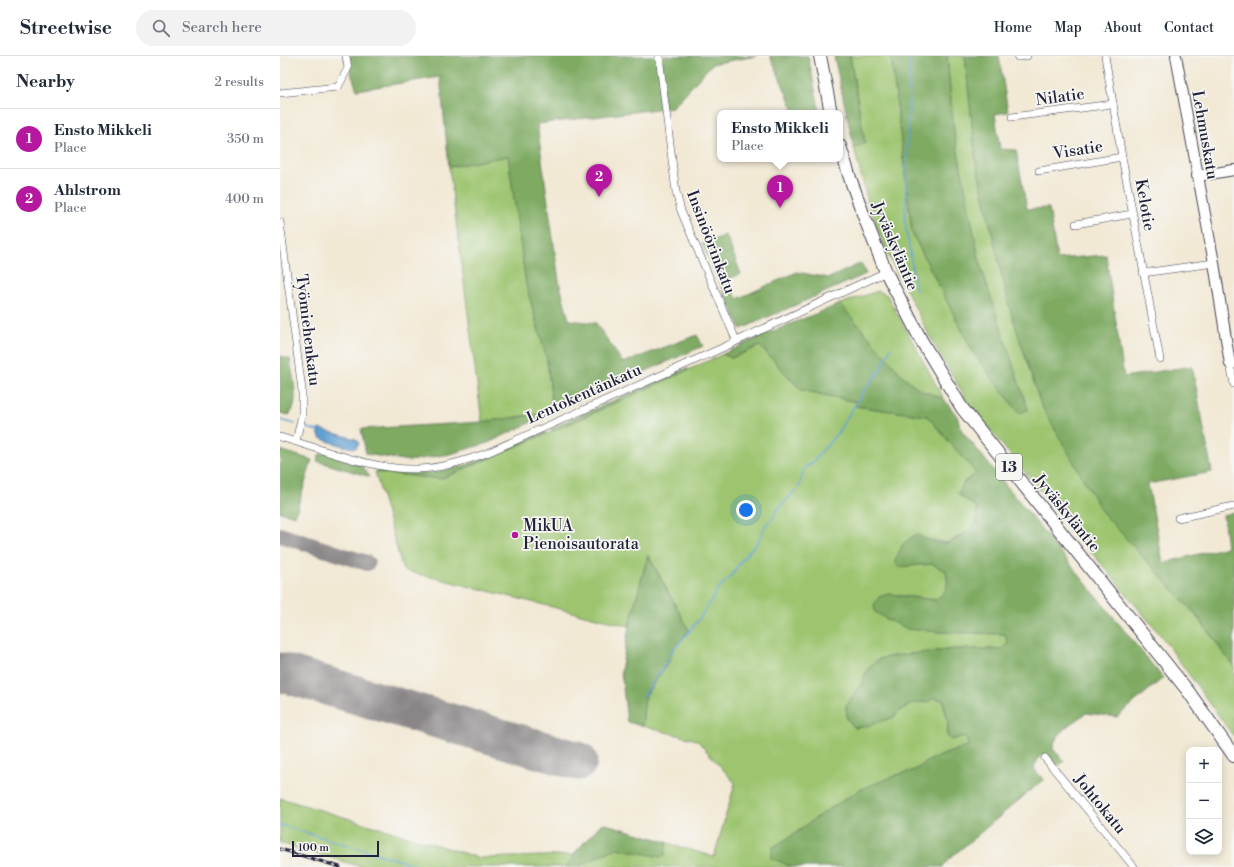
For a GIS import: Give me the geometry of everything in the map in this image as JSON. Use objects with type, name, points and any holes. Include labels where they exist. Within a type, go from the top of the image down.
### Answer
[{"type":"highway","points":[[820,56],[830,110]]},
{"type":"highway","name":"Jyväskyläntie","points":[[843,156],[865,219],[886,272],[921,340],[962,408],[1184,685],[1234,756]]},
{"type":"street","points":[[280,93],[338,86],[348,68],[346,56]]},
{"type":"street","name":"Insinöörinkatu","points":[[659,56],[676,192],[681,212],[736,340]]},
{"type":"street","points":[[1018,57],[1027,56]]},
{"type":"street","name":"Kelotie","points":[[1105,56],[1132,214],[1160,359]]},
{"type":"street","name":"Lehmuskatu","points":[[1176,56],[1232,364],[1234,384]]},
{"type":"street","name":"Nilatie","points":[[1012,117],[1113,104]]},
{"type":"street","name":"Visatie","points":[[1039,171],[1122,157]]},
{"type":"street","points":[[1197,176],[1234,170]]},
{"type":"street","points":[[1076,224],[1132,214]]},
{"type":"street","name":"Työmiehenkatu","points":[[280,222],[302,390],[302,415],[296,441]]},
{"type":"street","points":[[1143,273],[1214,263]]},
{"type":"street","name":"Lentokentänkatu","points":[[280,437],[373,464],[392,468],[419,469],[444,466],[487,453],[886,272]]},
{"type":"street","points":[[1178,518],[1234,506]]},
{"type":"street","name":"Johtokatu","points":[[1045,758],[1133,867]]},
{"type":"green space","points":[[345,56],[756,56],[712,64],[673,107],[537,124],[559,281],[569,320],[596,323],[623,363],[697,335],[703,346],[553,412],[547,360],[526,284],[508,156],[449,167],[440,77],[357,90]]},
{"type":"green space","points":[[770,56],[808,56],[819,110],[794,110]]},
{"type":"green space","points":[[834,56],[850,56],[865,143],[854,148]]},
{"type":"green space","points":[[850,56],[891,56],[912,233],[974,354],[980,264],[954,132],[947,56],[965,56],[976,162],[1009,306],[1041,405],[1234,667],[1234,737],[1162,637],[970,406],[931,339],[886,250],[869,206],[854,148],[865,143]]},
{"type":"green space","points":[[891,56],[947,56],[954,132],[980,264],[1028,410],[1019,413],[974,354],[912,233]]},
{"type":"green space","points":[[965,56],[999,56],[1008,112],[995,114],[1000,149],[1016,150],[1027,209],[1049,208],[1057,259],[1106,255],[1124,377],[1192,366],[1212,472],[1148,484],[1163,563],[1227,547],[1223,515],[1234,512],[1234,667],[1197,616],[1102,512],[1041,405],[1009,306],[976,162]]},
{"type":"green space","points":[[508,155],[526,284],[547,360],[553,412],[482,422],[449,167]]},
{"type":"green space","points":[[726,235],[741,274],[728,279],[737,299],[797,272],[829,278],[861,263],[866,274],[741,329],[702,244]]},
{"type":"green space","points":[[878,291],[887,295],[944,399],[920,390],[902,376],[840,304]]},
{"type":"green space","points":[[840,304],[902,375],[920,390],[944,399],[957,416],[962,431],[1163,678],[1117,717],[1086,713],[1065,728],[1057,737],[1053,749],[1064,761],[1059,766],[1045,754],[1038,759],[1034,767],[1036,772],[1044,779],[948,860],[943,867],[793,867],[771,858],[773,847],[861,789],[897,775],[915,770],[930,760],[969,745],[964,736],[951,740],[947,736],[948,722],[943,700],[934,698],[928,702],[914,703],[902,709],[894,717],[868,726],[855,728],[847,718],[846,706],[861,684],[869,667],[879,659],[893,656],[955,649],[1001,649],[1008,644],[1005,634],[938,632],[908,629],[875,612],[874,605],[879,597],[888,594],[935,600],[945,591],[947,584],[946,571],[932,564],[898,567],[895,561],[903,544],[916,534],[935,542],[950,542],[955,540],[977,522],[977,508],[958,494],[964,482],[976,473],[927,416],[855,406],[857,402],[801,390],[760,346],[731,358],[723,354],[768,333]]},
{"type":"green space","points":[[760,346],[801,390],[857,402],[855,406],[927,416],[977,473],[964,482],[977,508],[977,522],[964,534],[946,543],[926,539],[898,567],[932,564],[946,571],[947,588],[943,594],[936,600],[888,594],[938,632],[1005,634],[1008,644],[1001,649],[955,649],[879,659],[869,667],[861,684],[846,706],[847,719],[855,728],[894,717],[902,709],[914,703],[928,702],[934,698],[943,700],[948,722],[947,736],[951,740],[964,736],[969,745],[930,760],[915,770],[897,775],[817,817],[796,833],[790,865],[793,867],[362,867],[280,843],[280,798],[480,858],[573,855],[602,823],[714,857],[735,783],[697,740],[642,726],[645,696],[670,660],[673,650],[689,630],[648,555],[629,626],[403,570],[375,472],[441,479],[576,421],[723,354],[732,358]]},
{"type":"green space","points":[[280,356],[290,359],[294,380],[294,404],[293,410],[289,415],[280,413]]},
{"type":"green space","points":[[687,368],[688,370],[552,431],[552,428],[555,426]]},
{"type":"green space","points":[[553,412],[488,443],[450,454],[409,461],[366,454],[361,429],[482,422]]},
{"type":"green space","points":[[544,431],[546,433],[441,479],[375,472],[377,470],[382,470],[423,473],[455,468],[485,458]]},
{"type":"green space","points":[[280,450],[312,460],[295,516],[280,512]]},
{"type":"green space","points":[[325,453],[361,465],[370,477],[317,461],[319,455]]},
{"type":"green space","points":[[648,555],[689,630],[673,650],[670,660],[645,696],[642,726],[627,722],[621,671],[629,626]]},
{"type":"green space","points":[[602,823],[667,842],[665,855],[660,857],[617,848],[577,867],[566,867],[574,857],[573,855]]},
{"type":"water","points":[[319,429],[356,439],[359,443],[356,448],[333,443],[320,438],[318,432]]},
{"type":"waterway","points":[[910,56],[905,221],[916,291]]},
{"type":"waterway","points":[[643,697],[670,658],[673,650],[701,616],[717,590],[732,575],[741,561],[759,540],[765,526],[773,518],[776,511],[799,487],[804,468],[812,463],[838,432],[865,389],[880,371],[891,348]]},
{"type":"waterway","points":[[280,420],[295,424]]},
{"type":"waterway","points":[[304,427],[318,431]]},
{"type":"waterway","points":[[280,825],[422,867]]},
{"type":"taxiway","points":[[280,535],[367,563]]},
{"type":"runway","points":[[280,672],[578,761]]},
{"type":"railway","points":[[280,849],[340,867]]},
{"type":"place","name":"Ahlstrom","points":[[599,197]]},
{"type":"place","name":"Ensto Mikkeli","points":[[780,208]]},
{"type":"place","name":"MikUA Pienoisautorata","points":[[515,535]]}]
